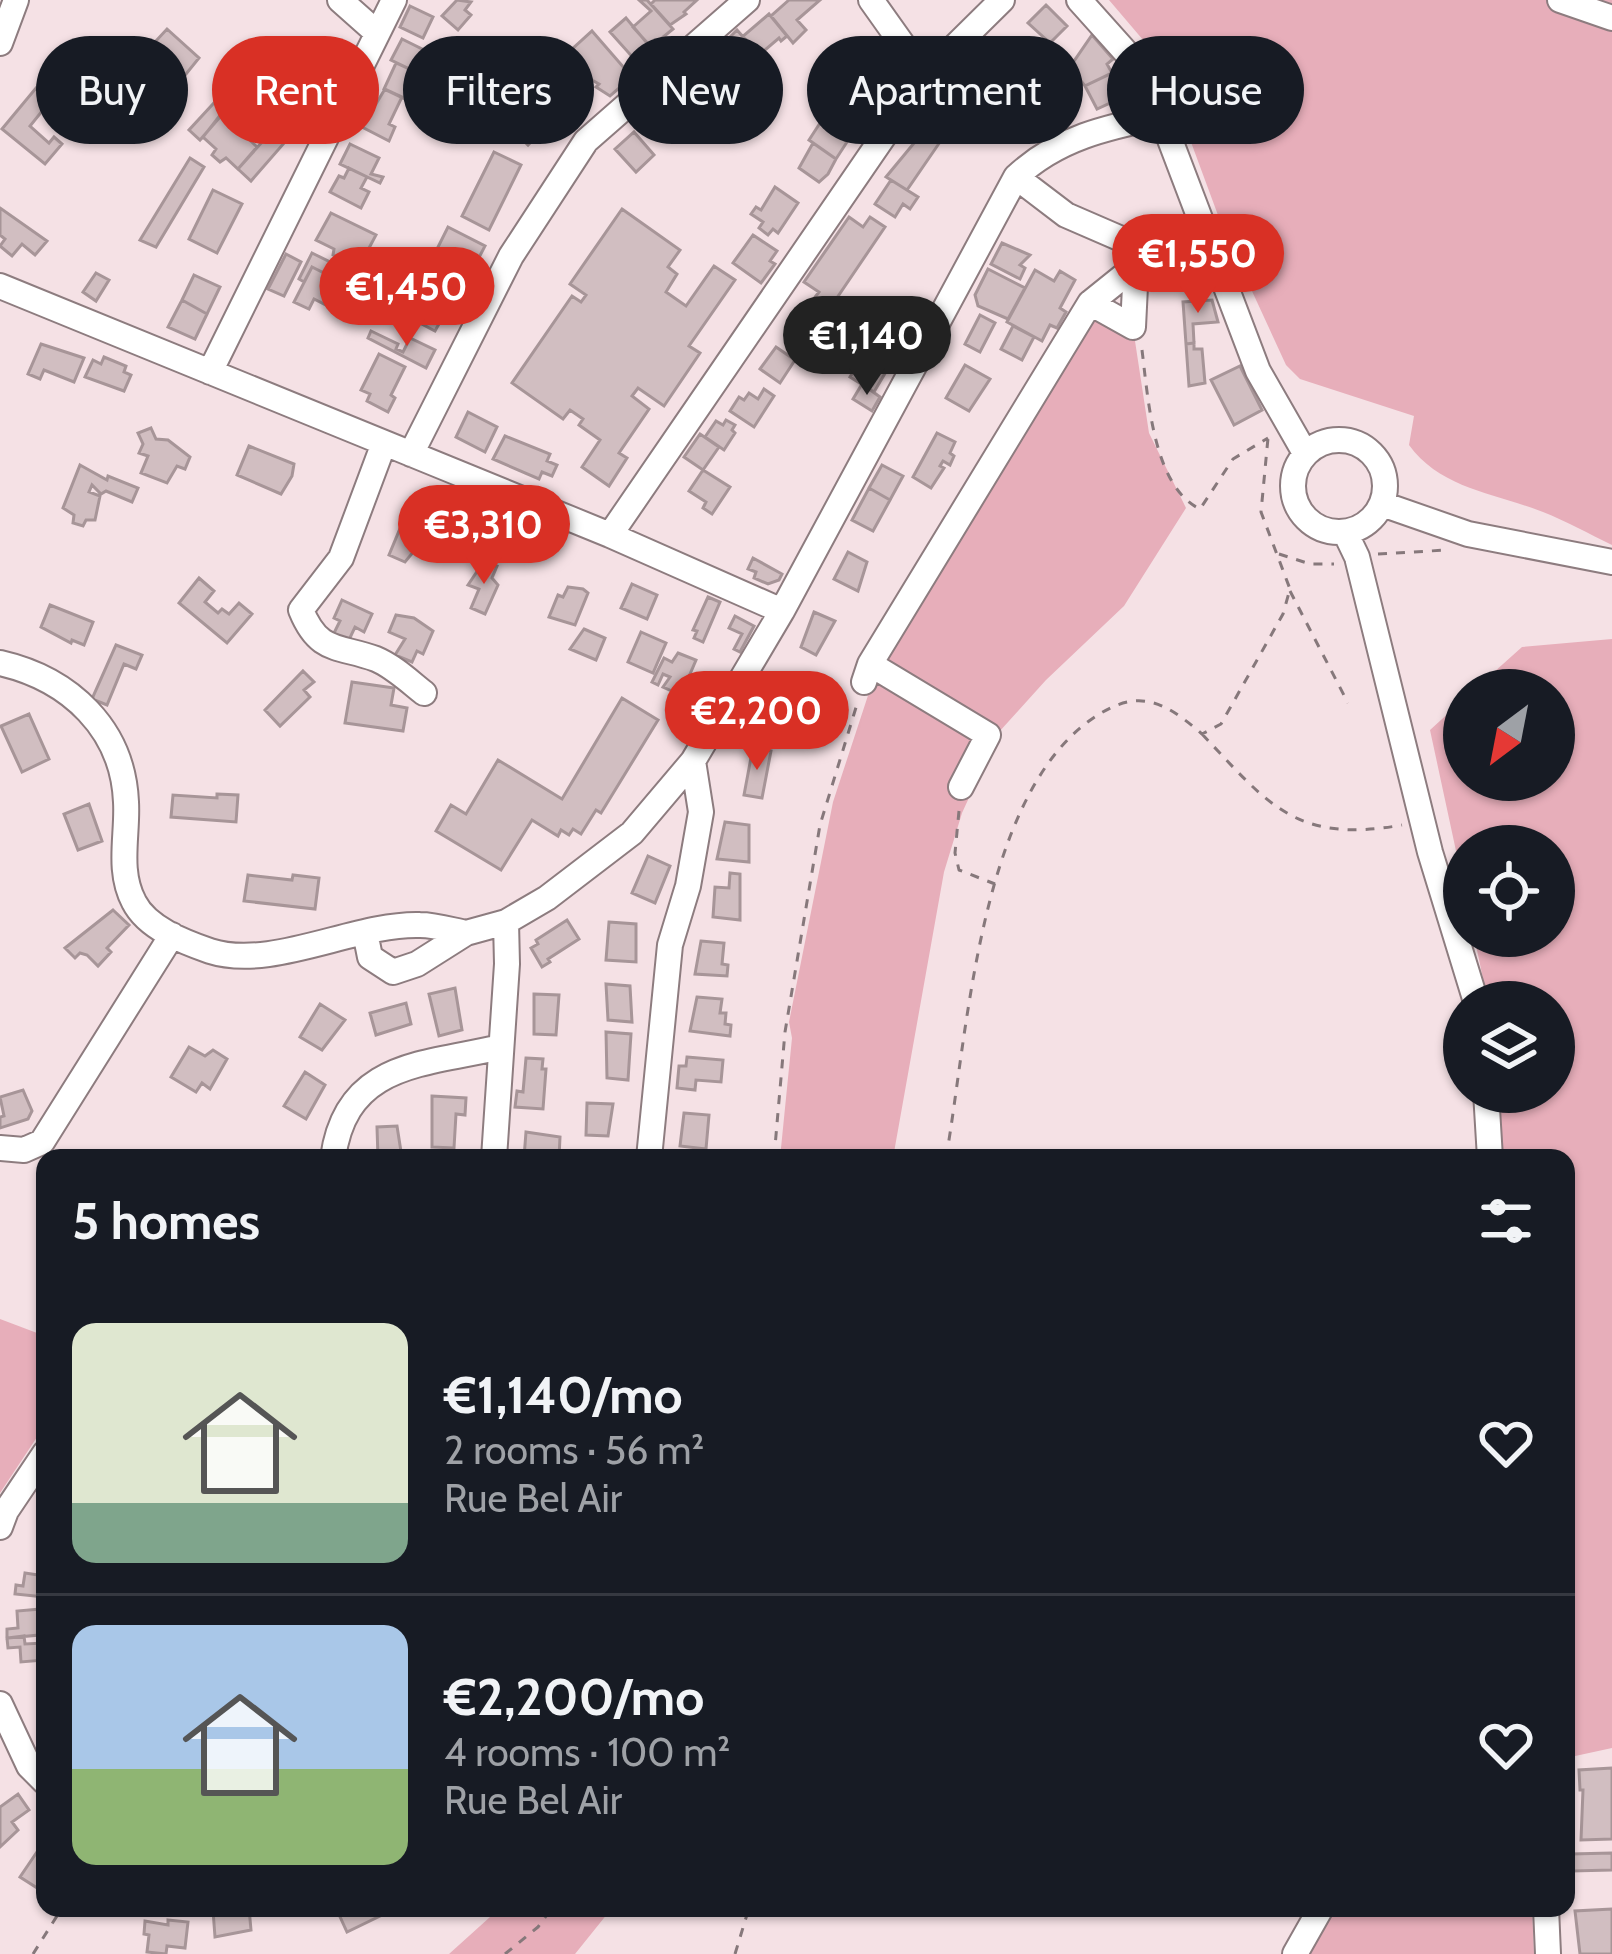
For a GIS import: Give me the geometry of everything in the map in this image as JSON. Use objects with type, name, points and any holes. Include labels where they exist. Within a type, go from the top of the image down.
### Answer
[{"type":"street","points":[[0,43],[16,0]]},
{"type":"street","points":[[340,0],[376,32]]},
{"type":"street","points":[[210,373],[394,0]]},
{"type":"street","points":[[411,454],[512,256],[586,141],[748,0]]},
{"type":"street","points":[[871,0],[897,36]]},
{"type":"street","points":[[966,36],[1002,0]]},
{"type":"street","points":[[1079,0],[1111,36]]},
{"type":"street","points":[[1560,0],[1612,18]]},
{"type":"street","points":[[365,932],[370,957],[393,972],[418,964],[466,933],[513,917],[548,898],[632,833],[692,761],[782,610],[1016,177],[1042,152],[1107,128]]},
{"type":"street","points":[[610,536],[878,144]]},
{"type":"street","points":[[1172,144],[1258,371],[1305,453]]},
{"type":"street","points":[[1016,177],[1066,215],[1133,244],[1133,327],[1090,303]]},
{"type":"street","points":[[961,787],[988,735],[867,673],[1090,303],[1136,266]]},
{"type":"street","points":[[0,286],[782,610]]},
{"type":"street","points":[[1346,439],[1363,445],[1379,461],[1385,476],[1382,504],[1361,527],[1345,532],[1317,527],[1294,501],[1294,472],[1305,453],[1325,441],[1346,439]]},
{"type":"street","points":[[384,443],[341,558],[301,610],[311,634],[341,652],[379,660],[424,693]]},
{"type":"street","points":[[1382,504],[1468,534],[1612,562]]},
{"type":"street","points":[[1345,532],[1357,557],[1422,821],[1470,981]]},
{"type":"street","points":[[0,663],[44,678],[78,701],[115,744],[127,804],[123,854],[134,902],[150,921],[172,935],[215,953],[266,953],[420,925],[466,933]]},
{"type":"street","points":[[650,1149],[670,945],[688,886],[701,812],[692,761]]},
{"type":"street","points":[[495,1149],[513,917]]},
{"type":"street","points":[[0,1148],[24,1150],[42,1142],[172,935]]},
{"type":"street","points":[[334,1149],[337,1128],[360,1092],[383,1074],[501,1047]]},
{"type":"street","points":[[1487,1113],[1489,1149]]},
{"type":"street","points":[[0,1527],[36,1466]]},
{"type":"street","points":[[0,1704],[36,1773]]},
{"type":"street","points":[[1295,1954],[1316,1917]]},
{"type":"street","points":[[1547,1917],[1549,1954]]},
{"type":"path","points":[[1133,327],[1140,341],[1154,439],[1184,501],[1200,509],[1233,459],[1268,438],[1261,512],[1290,590],[1348,704]]},
{"type":"path","points":[[1277,554],[1310,564],[1357,557]]},
{"type":"path","points":[[1202,734],[1220,724],[1283,614],[1290,590]]},
{"type":"path","points":[[775,1149],[784,1032],[820,825],[867,673]]},
{"type":"path","points":[[947,1149],[980,939],[1010,839],[1038,776],[1070,735],[1102,712],[1133,699],[1170,706],[1263,798],[1296,820],[1342,830],[1375,830],[1422,821]]},
{"type":"path","points":[[961,787],[955,853],[959,870],[997,884]]},
{"type":"path","points":[[33,1954],[56,1917]]},
{"type":"path","points":[[505,1954],[545,1917]]},
{"type":"path","points":[[735,1954],[746,1917]]},
{"type":"shaded area","points":[[1109,0],[1612,0],[1612,545],[1543,512],[1453,481],[1409,445],[1414,416],[1300,379],[1286,365],[1222,226],[1192,144],[1304,144],[1304,36],[1140,36]]},
{"type":"shaded area","points":[[1090,313],[1135,341],[1149,433],[1186,508],[1124,606],[999,732],[962,813],[944,872],[895,1149],[781,1149],[792,1038],[789,1022],[833,802],[879,662]]},
{"type":"shaded area","points":[[1612,639],[1612,1748],[1575,1756],[1575,1149],[1502,1149],[1501,1113],[1575,1113],[1575,981],[1484,981],[1478,957],[1575,957],[1575,825],[1450,825],[1445,801],[1575,801],[1575,669],[1497,669],[1522,647]]},
{"type":"shaded area","points":[[1443,718],[1443,790],[1430,730]]},
{"type":"shaded area","points":[[0,1319],[36,1333],[36,1439],[0,1493]]},
{"type":"shaded area","points":[[490,1917],[605,1917],[575,1954],[449,1954]]},
{"type":"shaded area","points":[[1324,1917],[1532,1917],[1534,1954],[1304,1954]]},
{"type":"building","points":[[457,0],[471,2],[465,10],[471,15],[458,30],[442,16]]},
{"type":"building","points":[[639,0],[647,0],[673,29],[664,36],[641,36],[633,27],[651,11]]},
{"type":"building","points":[[655,0],[697,0],[670,25],[651,4]]},
{"type":"building","points":[[789,0],[820,0],[797,20],[806,30],[793,43],[771,16]]},
{"type":"building","points":[[1046,5],[1067,26],[1057,36],[1042,36],[1028,23]]},
{"type":"building","points":[[410,6],[433,17],[424,36],[400,27]]},
{"type":"building","points":[[769,14],[787,36],[783,39],[743,36]]},
{"type":"building","points":[[626,18],[641,36],[618,36],[618,41],[610,32]]},
{"type":"building","points":[[592,31],[618,61],[618,89],[610,96],[596,87],[594,36],[586,36]]},
{"type":"building","points":[[1092,35],[1107,52],[1107,75],[1085,86],[1083,83],[1083,48]]},
{"type":"building","points":[[402,39],[403,40],[403,66],[391,60]]},
{"type":"building","points":[[188,48],[199,58],[188,72]]},
{"type":"building","points":[[396,63],[403,66],[403,98],[384,89]]},
{"type":"building","points":[[1107,75],[1107,104],[1097,109],[1085,86]]},
{"type":"building","points":[[36,88],[36,119],[30,126],[36,131],[36,144],[62,144],[45,164],[2,129]]},
{"type":"building","points":[[385,89],[402,97],[389,124],[395,127],[389,141],[379,136],[379,99]]},
{"type":"building","points":[[212,105],[212,126],[200,140],[189,130]]},
{"type":"building","points":[[212,125],[212,144],[257,147],[238,169],[226,158],[220,162],[212,155],[216,149],[203,137]]},
{"type":"building","points":[[260,144],[283,144],[251,181],[238,169]]},
{"type":"building","points":[[350,144],[379,158],[371,174],[383,177],[380,183],[340,164]]},
{"type":"building","points":[[621,144],[644,144],[654,155],[636,172],[615,149]]},
{"type":"building","points":[[812,144],[836,159],[819,182],[799,168]]},
{"type":"building","points":[[815,144],[846,144],[836,159]]},
{"type":"building","points":[[913,144],[939,144],[907,190],[886,177]]},
{"type":"building","points":[[494,152],[521,165],[489,230],[462,216]]},
{"type":"building","points":[[190,158],[204,167],[156,247],[140,240]]},
{"type":"building","points":[[349,168],[367,177],[361,188],[369,192],[361,208],[330,192]]},
{"type":"building","points":[[891,180],[918,197],[910,209],[903,204],[895,217],[875,204]]},
{"type":"building","points":[[775,187],[798,203],[778,233],[773,229],[768,235],[759,228],[763,222],[751,214],[756,207],[761,210]]},
{"type":"building","points":[[213,190],[242,204],[217,253],[189,239]]},
{"type":"building","points":[[0,208],[47,241],[35,255],[22,244],[12,256],[0,246],[5,239],[0,235]]},
{"type":"building","points":[[622,209],[680,250],[668,267],[677,274],[666,292],[686,306],[714,266],[735,280],[689,346],[700,353],[664,406],[638,388],[632,396],[649,409],[619,453],[627,458],[609,486],[582,467],[600,440],[579,425],[583,419],[570,410],[563,419],[512,383],[572,296],[581,302],[586,295],[570,284]]},
{"type":"building","points":[[331,213],[376,235],[361,263],[333,255],[334,249],[316,240]]},
{"type":"building","points":[[849,217],[863,227],[870,217],[885,227],[828,311],[812,301],[819,292],[804,282]]},
{"type":"building","points":[[448,227],[485,246],[473,269],[436,251]]},
{"type":"building","points":[[753,235],[777,251],[770,261],[775,264],[761,283],[733,263]]},
{"type":"building","points":[[1002,243],[1030,255],[1020,265],[1025,268],[1020,279],[991,264]]},
{"type":"building","points":[[312,253],[332,263],[326,274],[312,267],[304,282],[299,279]]},
{"type":"building","points":[[286,254],[301,262],[284,296],[268,289]]},
{"type":"building","points":[[312,267],[336,279],[328,306],[314,299],[309,309],[294,302]]},
{"type":"building","points":[[988,269],[1025,288],[1008,319],[978,306],[975,295]]},
{"type":"building","points":[[1035,270],[1054,281],[1060,271],[1075,280],[1060,308],[1066,312],[1057,328],[1050,325],[1042,341],[1007,322]]},
{"type":"building","points":[[96,273],[109,280],[96,301],[83,292]]},
{"type":"building","points":[[194,275],[220,287],[207,314],[182,300]]},
{"type":"building","points":[[446,275],[459,282],[447,314],[419,300],[425,298],[436,277],[443,281]]},
{"type":"building","points":[[377,278],[391,286],[378,312],[364,304]]},
{"type":"building","points":[[412,296],[445,313],[435,331],[403,314]]},
{"type":"building","points":[[182,300],[207,314],[195,339],[168,327]]},
{"type":"building","points":[[1212,300],[1218,322],[1193,324],[1194,343],[1186,344],[1183,302]]},
{"type":"building","points":[[980,315],[995,323],[980,352],[965,344]]},
{"type":"building","points":[[1013,326],[1034,337],[1022,360],[1001,349]]},
{"type":"building","points":[[371,331],[398,344],[396,349],[403,352],[410,338],[435,350],[426,368],[368,338]]},
{"type":"building","points":[[845,338],[854,351],[866,348],[875,354],[875,363],[887,370],[874,392],[850,377],[856,367],[832,352]]},
{"type":"building","points":[[1194,343],[1194,349],[1202,349],[1205,383],[1189,386],[1186,344]]},
{"type":"building","points":[[41,344],[84,358],[74,382],[44,370],[40,379],[28,374]]},
{"type":"building","points":[[776,347],[795,360],[780,383],[760,369]]},
{"type":"building","points":[[379,354],[405,367],[388,412],[367,401],[370,394],[361,390]]},
{"type":"building","points":[[104,357],[126,366],[124,372],[131,375],[124,391],[85,377],[93,360],[101,364]]},
{"type":"building","points":[[965,365],[990,379],[969,411],[946,398]]},
{"type":"building","points":[[1240,366],[1262,410],[1234,425],[1211,380]]},
{"type":"building","points":[[862,384],[880,397],[872,411],[853,399]]},
{"type":"building","points":[[764,389],[774,396],[754,427],[730,411],[739,397],[744,400],[749,393],[758,399]]},
{"type":"building","points":[[468,412],[497,427],[485,452],[456,437]]},
{"type":"building","points":[[726,420],[735,425],[735,433],[724,450],[705,437],[716,421],[723,425]]},
{"type":"building","points":[[151,428],[156,439],[168,440],[190,457],[185,469],[177,466],[167,483],[141,473],[148,456],[139,453],[143,444],[138,433]]},
{"type":"building","points":[[937,433],[955,442],[950,453],[954,456],[950,465],[943,461],[940,466],[944,468],[931,488],[913,477]]},
{"type":"building","points":[[700,434],[719,447],[703,470],[684,457]]},
{"type":"building","points":[[505,436],[550,454],[547,461],[557,465],[552,476],[542,472],[539,479],[493,459]]},
{"type":"building","points":[[249,446],[294,464],[281,494],[237,475]]},
{"type":"building","points":[[80,465],[107,480],[108,476],[138,488],[132,502],[106,491],[101,494],[92,485],[89,492],[100,496],[95,520],[86,520],[83,526],[73,523],[74,515],[63,508]]},
{"type":"building","points":[[882,465],[903,476],[890,500],[869,488]]},
{"type":"building","points":[[703,470],[730,487],[712,514],[703,508],[706,502],[689,491]]},
{"type":"building","points":[[869,488],[890,500],[873,531],[852,520]]},
{"type":"building","points":[[406,514],[445,534],[436,559],[414,551],[405,562],[389,555]]},
{"type":"building","points":[[848,552],[867,562],[858,591],[834,579]]},
{"type":"building","points":[[753,558],[782,574],[779,580],[768,584],[754,578],[756,572],[748,569]]},
{"type":"building","points":[[484,561],[497,566],[492,578],[498,585],[485,614],[471,608],[479,589],[468,585]]},
{"type":"building","points":[[199,578],[214,591],[205,602],[218,613],[222,609],[229,614],[239,603],[252,614],[227,643],[179,603]]},
{"type":"building","points":[[632,584],[657,595],[647,619],[621,608]]},
{"type":"building","points":[[568,587],[588,593],[575,625],[549,617],[558,595],[563,597]]},
{"type":"building","points":[[708,597],[720,602],[703,642],[694,638],[697,631],[693,630]]},
{"type":"building","points":[[342,600],[372,614],[364,632],[355,627],[348,642],[333,635]]},
{"type":"building","points":[[50,605],[93,622],[84,645],[41,627]]},
{"type":"building","points":[[814,612],[835,621],[816,655],[801,647]]},
{"type":"building","points":[[396,615],[414,618],[433,631],[423,654],[417,651],[412,662],[395,655],[405,639],[389,632]]},
{"type":"building","points":[[735,616],[754,626],[740,652],[734,649],[742,634],[729,628]]},
{"type":"building","points":[[584,629],[605,638],[596,660],[570,649]]},
{"type":"building","points":[[641,632],[666,643],[653,673],[628,662]]},
{"type":"building","points":[[116,645],[142,655],[136,669],[124,664],[107,705],[92,699]]},
{"type":"building","points":[[678,653],[696,660],[681,695],[663,687],[670,677],[663,674],[658,685],[652,682],[664,658],[672,662]]},
{"type":"building","points":[[303,671],[314,682],[304,690],[310,697],[280,726],[265,710]]},
{"type":"building","points":[[781,677],[796,686],[787,699],[795,703],[784,723],[760,710]]},
{"type":"building","points":[[352,682],[394,688],[391,705],[407,708],[403,731],[345,723]]},
{"type":"building","points":[[622,698],[658,720],[601,813],[596,810],[581,834],[561,830],[558,836],[532,820],[501,870],[436,831],[451,805],[466,814],[498,760],[562,799]]},
{"type":"building","points":[[29,714],[49,759],[22,772],[1,726]]},
{"type":"building","points":[[753,747],[771,751],[762,798],[744,795]]},
{"type":"building","points":[[217,794],[238,795],[236,822],[171,817],[173,795],[217,798]]},
{"type":"building","points":[[89,804],[102,841],[78,850],[64,814]]},
{"type":"building","points":[[725,822],[749,825],[749,862],[717,859]]},
{"type":"building","points":[[648,856],[670,866],[655,903],[632,893]]},
{"type":"building","points":[[730,873],[740,874],[740,920],[713,917],[715,887],[729,888]]},
{"type":"building","points":[[248,875],[319,878],[315,909],[244,901]]},
{"type":"building","points":[[113,910],[129,925],[107,948],[111,952],[98,966],[87,955],[80,953],[75,958],[65,948]]},
{"type":"building","points":[[567,920],[579,939],[542,967],[531,948]]},
{"type":"building","points":[[609,922],[636,924],[636,962],[606,960]]},
{"type":"building","points":[[701,941],[724,943],[722,964],[728,965],[727,976],[695,974]]},
{"type":"building","points":[[606,984],[630,986],[632,1022],[608,1020]]},
{"type":"building","points":[[455,988],[462,1030],[439,1036],[429,994]]},
{"type":"building","points":[[534,994],[559,995],[556,1035],[534,1034]]},
{"type":"building","points":[[697,997],[722,999],[720,1013],[726,1013],[730,1036],[690,1031]]},
{"type":"building","points":[[406,1003],[411,1024],[376,1035],[370,1013]]},
{"type":"building","points":[[320,1004],[345,1020],[322,1050],[300,1037]]},
{"type":"building","points":[[606,1032],[631,1034],[628,1080],[607,1078]]},
{"type":"building","points":[[189,1047],[205,1056],[213,1050],[227,1059],[210,1089],[202,1083],[196,1092],[171,1077]]},
{"type":"building","points":[[687,1057],[723,1060],[721,1082],[696,1080],[695,1090],[677,1088],[679,1066],[686,1066]]},
{"type":"building","points":[[526,1058],[543,1059],[543,1109],[515,1107],[517,1091],[523,1092]]},
{"type":"building","points":[[305,1072],[325,1085],[306,1119],[284,1106]]},
{"type":"building","points":[[23,1090],[32,1111],[28,1119],[0,1128],[4,1116],[0,1097]]},
{"type":"building","points":[[432,1096],[466,1098],[465,1115],[456,1114],[454,1148],[432,1147]]},
{"type":"building","points":[[587,1103],[613,1104],[608,1136],[586,1135]]},
{"type":"building","points":[[684,1113],[709,1115],[706,1149],[680,1146]]},
{"type":"building","points":[[397,1126],[401,1149],[378,1149],[377,1127]]},
{"type":"building","points":[[526,1132],[560,1137],[559,1149],[525,1149]]},
{"type":"building","points":[[25,1573],[36,1575],[36,1596],[15,1594],[16,1585],[23,1586]]},
{"type":"building","points":[[36,1609],[36,1635],[7,1638],[7,1629],[18,1628],[17,1611]]},
{"type":"building","points":[[24,1636],[25,1644],[36,1643],[36,1661],[21,1662],[20,1647],[8,1648],[7,1638]]},
{"type":"building","points":[[1612,1768],[1612,1839],[1581,1840],[1579,1770]]},
{"type":"building","points":[[18,1794],[29,1810],[12,1822],[18,1830],[0,1847],[0,1807]]},
{"type":"building","points":[[36,1853],[36,1887],[20,1877]]},
{"type":"building","points":[[1612,1853],[1612,1870],[1575,1871],[1575,1854]]},
{"type":"building","points":[[1612,1909],[1612,1954],[1580,1954],[1575,1911]]},
{"type":"building","points":[[214,1917],[250,1917],[251,1930],[215,1937]]},
{"type":"building","points":[[340,1917],[378,1917],[347,1932]]},
{"type":"building","points":[[168,1920],[188,1922],[185,1948],[167,1946],[166,1954],[147,1952],[145,1921],[168,1925]]}]
